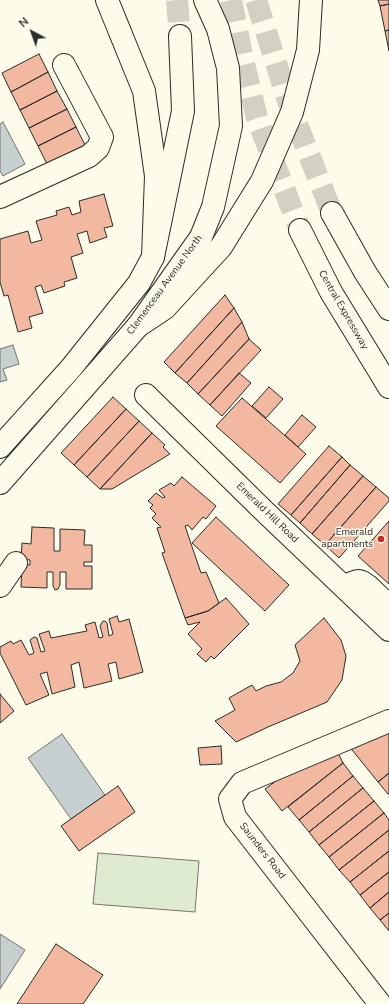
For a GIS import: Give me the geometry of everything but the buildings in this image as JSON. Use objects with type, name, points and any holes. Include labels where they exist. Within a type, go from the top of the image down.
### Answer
[{"type":"main road","points":[[107,0],[144,91],[156,176],[153,257]]},
{"type":"main road","name":"Clemenceau Avenue North","points":[[0,483],[138,326],[201,237],[213,207],[231,126],[228,68],[218,29],[205,0]]},
{"type":"main road","points":[[138,326],[165,308],[221,247],[262,181],[292,112],[308,50],[311,0]]},
{"type":"main road","points":[[0,447],[76,363],[139,284],[153,257],[183,111],[180,36]]},
{"type":"main road","points":[[0,197],[89,156],[98,148],[102,137],[64,65]]},
{"type":"main road","points":[[332,213],[365,272],[389,308]]},
{"type":"main road","name":"Central Expressway","points":[[300,230],[331,292],[389,387]]},
{"type":"main road","name":"Emerald Hill Road","points":[[146,395],[389,630]]},
{"type":"main road","points":[[0,586],[16,563]]},
{"type":"main road","points":[[346,587],[358,581],[362,582],[389,606]]},
{"type":"main road","name":"Saunders Road","points":[[380,1004],[235,817],[230,799],[242,783],[389,721]]},
{"type":"green space","points":[[98,853],[199,861],[195,912],[93,904]]},
{"type":"shaded area","points":[[3,122],[25,164],[3,176],[0,171],[0,124]]},
{"type":"shaded area","points":[[13,345],[19,364],[3,369],[7,380],[0,382],[0,349]]},
{"type":"shaded area","points":[[62,734],[105,795],[71,819],[28,758]]},
{"type":"shaded area","points":[[0,934],[25,950],[0,989]]},
{"type":"tunnel","points":[[177,0],[180,36]]},
{"type":"tunnel","points":[[231,0],[257,118],[300,230]]},
{"type":"tunnel","points":[[256,0],[289,104],[332,213]]},
{"type":"place","name":"Emerald apartments","points":[[381,539]]}]
